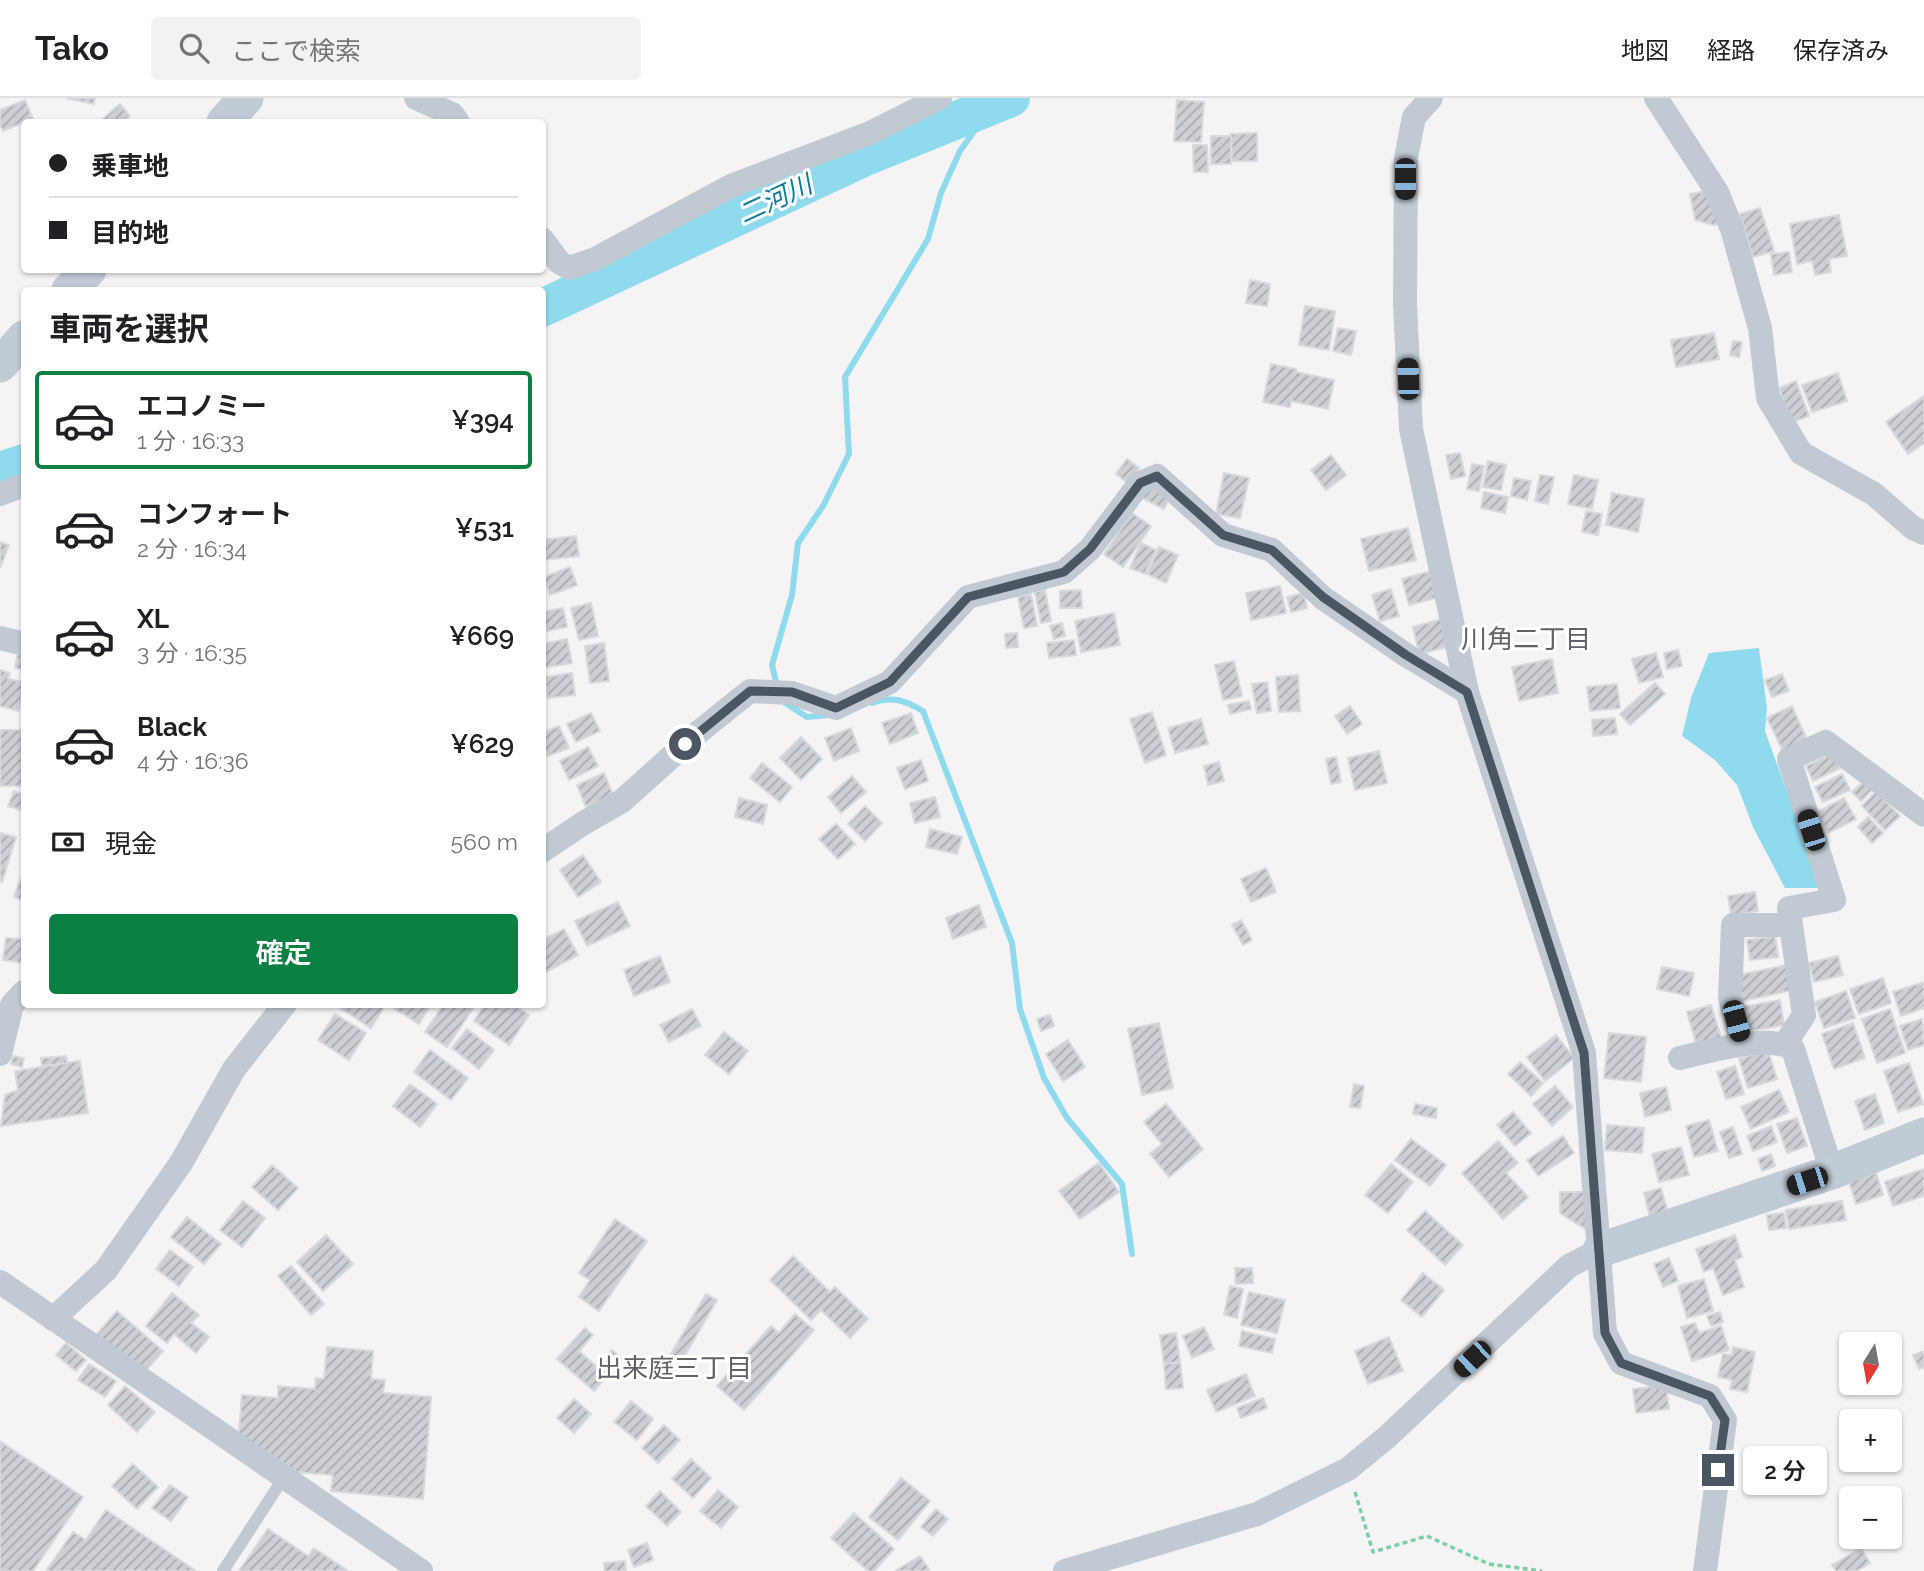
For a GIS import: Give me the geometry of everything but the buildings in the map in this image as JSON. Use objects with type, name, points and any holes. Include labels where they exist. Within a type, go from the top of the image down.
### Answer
[{"type":"street","points":[[227,119],[246,98]]},
{"type":"street","points":[[416,98],[452,114],[456,119]]},
{"type":"street","points":[[546,244],[559,262],[569,268],[595,259],[731,186],[870,133],[940,98]]},
{"type":"street","points":[[1431,98],[1414,117],[1406,158],[1405,304],[1411,429],[1467,692],[1584,1053],[1605,1333],[1621,1363],[1710,1396],[1725,1420],[1705,1571]]},
{"type":"street","points":[[1656,98],[1717,192],[1732,229],[1760,328],[1768,398],[1801,453],[1874,494],[1913,528],[1924,533]]},
{"type":"street","points":[[72,287],[86,273]]},
{"type":"street","points":[[0,365],[21,341]]},
{"type":"street","points":[[546,849],[622,802],[700,731],[750,691],[792,692],[836,708],[890,682],[968,597],[1064,572],[1090,549],[1140,483],[1157,476],[1223,535],[1272,550],[1323,597],[1406,655],[1467,692]]},
{"type":"street","points":[[0,494],[21,486]]},
{"type":"street","points":[[0,638],[21,643]]},
{"type":"street","points":[[1785,1044],[1804,1015],[1789,908],[1834,900],[1789,759],[1826,742],[1924,816]]},
{"type":"street","points":[[1742,1044],[1730,998],[1733,925],[1791,925]]},
{"type":"street","points":[[0,1054],[12,1005],[21,995]]},
{"type":"street","points":[[53,1319],[106,1270],[181,1163],[234,1069],[282,1008]]},
{"type":"street","points":[[1680,1058],[1742,1044],[1785,1044],[1793,1049],[1832,1172]]},
{"type":"street","points":[[1065,1571],[1257,1514],[1348,1469],[1387,1437],[1569,1266],[1600,1250],[1832,1172],[1924,1135]]},
{"type":"street","points":[[0,1282],[421,1571]]},
{"type":"lane","points":[[223,1571],[284,1477]]},
{"type":"path","points":[[1348,1469],[1373,1552],[1427,1536],[1489,1564],[1542,1571]]},
{"type":"water","points":[[1759,648],[1767,708],[1765,731],[1822,888],[1785,888],[1753,827],[1737,785],[1715,760],[1682,736],[1691,698],[1709,653]]},
{"type":"waterway","name":"二河川","points":[[546,306],[863,158],[1011,98]]},
{"type":"waterway","points":[[777,686],[772,665],[792,595],[798,543],[823,506],[849,454],[845,377],[928,239],[941,193],[960,151],[992,106]]},
{"type":"waterway","name":"二河川","points":[[0,471],[21,464]]},
{"type":"waterway","points":[[781,700],[807,717],[828,715]]},
{"type":"waterway","points":[[872,703],[899,700],[923,711],[1012,943],[1020,1009],[1044,1078],[1067,1118],[1122,1184],[1132,1254]]},
{"type":"district","name":"川角二丁目","points":[[1526,639]]},
{"type":"district","name":"出来庭三丁目","points":[[674,1368]]},
{"type":"route","points":[[685,744],[750,691],[792,692],[836,708],[890,682],[968,597],[1064,572],[1090,549],[1140,483],[1157,476],[1223,535],[1272,550],[1323,597],[1406,655],[1467,692],[1584,1053],[1605,1333],[1621,1363],[1710,1396],[1725,1420],[1718,1470]]}]
